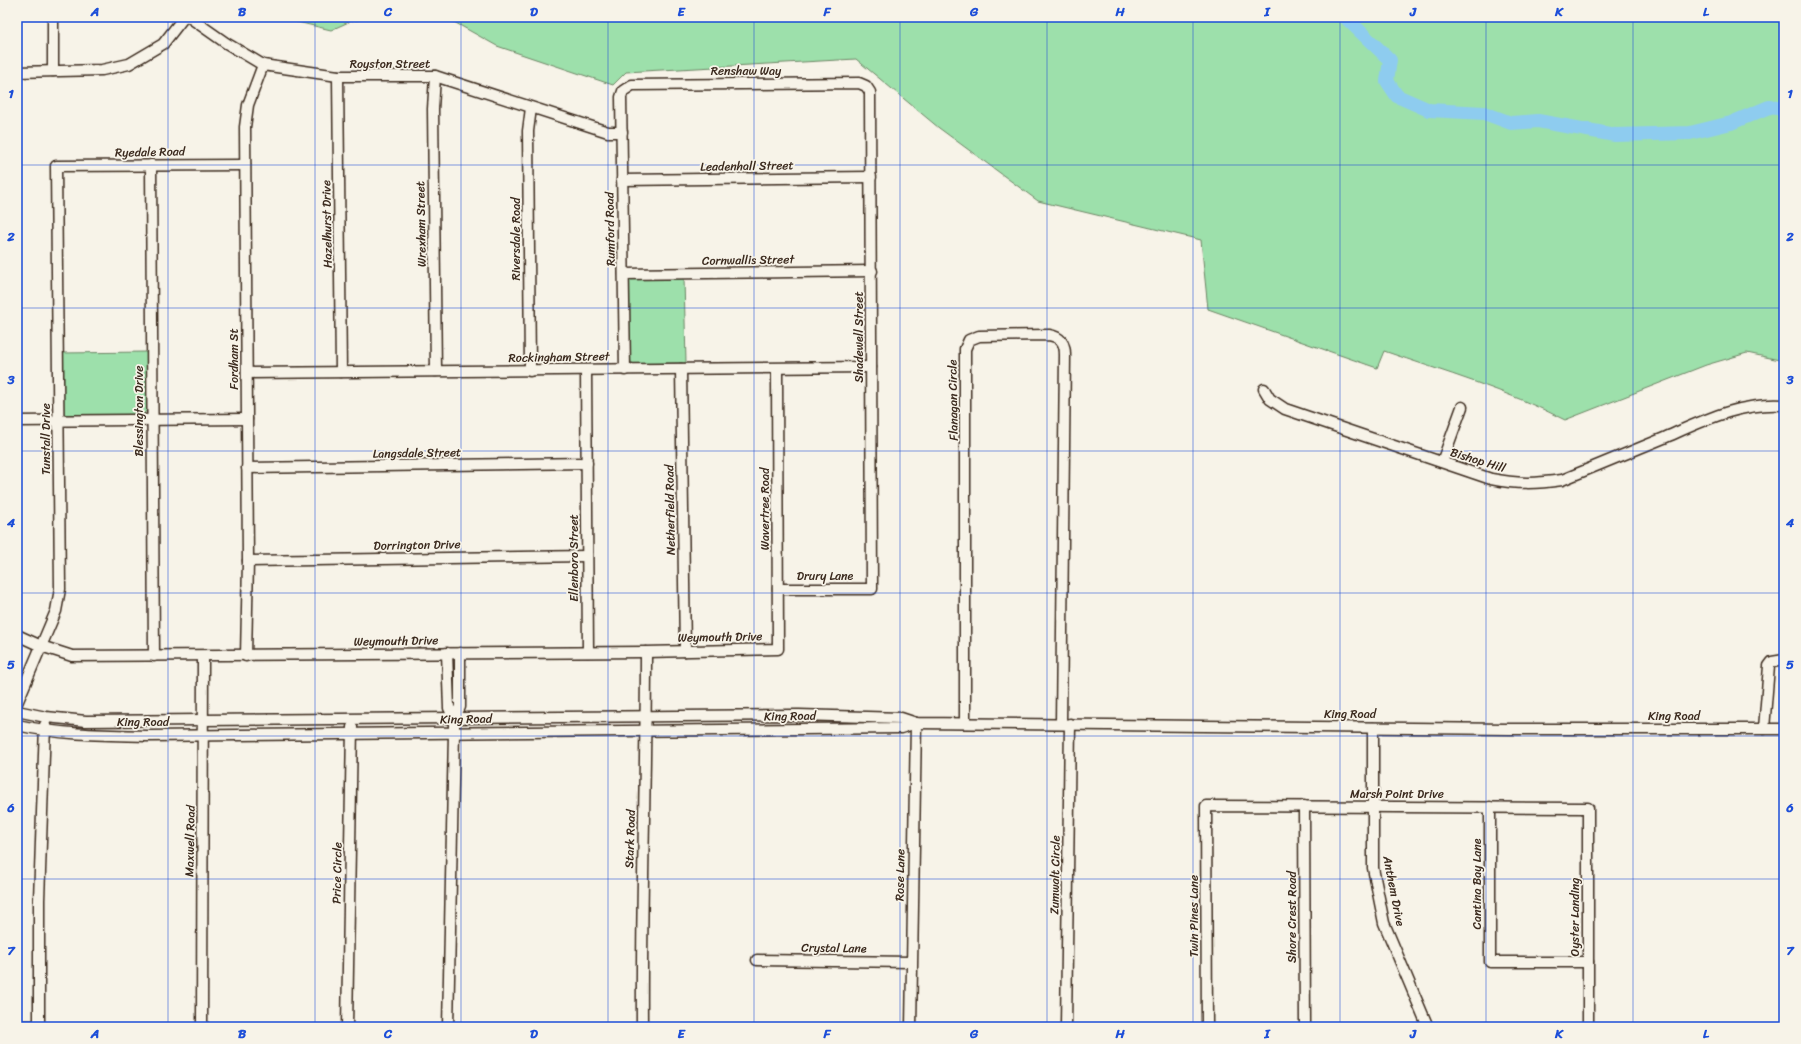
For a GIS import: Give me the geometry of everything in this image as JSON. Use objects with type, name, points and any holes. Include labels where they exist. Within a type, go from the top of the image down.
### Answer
[{"type":"street","points":[[53,71],[54,17]]},
{"type":"street","points":[[17,72],[102,70],[130,64],[163,44],[184,17]]},
{"type":"street","name":"Royston Street","points":[[189,17],[226,43],[263,65],[338,76],[435,76],[608,132],[622,132]]},
{"type":"street","name":"Fordham St","points":[[246,656],[248,561],[245,119],[249,101],[263,65]]},
{"type":"street","name":"Hazelhurst Drive","points":[[338,76],[341,372]]},
{"type":"street","name":"Wrexham Street","points":[[435,76],[433,108],[436,371]]},
{"type":"street","name":"Renshaw Way","points":[[626,88],[632,85],[647,84],[859,83],[866,86]]},
{"type":"street","name":"Shadewell Street","points":[[866,86],[870,92],[872,271],[872,589]]},
{"type":"street","name":"Rumford Road","points":[[625,370],[622,96],[623,91],[626,88]]},
{"type":"street","name":"Riversdale Road","points":[[530,108],[528,131],[530,370]]},
{"type":"street","name":"Blessington Drive","points":[[151,165],[154,656]]},
{"type":"street","name":"Ryedale Road","points":[[56,166],[245,165]]},
{"type":"street","name":"Tunstall Drive","points":[[17,703],[56,611],[60,589],[56,166]]},
{"type":"street","name":"Leadenhall Street","points":[[622,180],[871,177]]},
{"type":"street","name":"Cornwallis Street","points":[[624,274],[872,271]]},
{"type":"street","name":"Flanagan Circle","points":[[965,724],[965,349],[969,340],[979,336],[1050,335],[1060,339],[1064,344],[1065,354],[1066,724]]},
{"type":"street","name":"Rockingham Street","points":[[247,373],[871,368]]},
{"type":"street","name":"Netherfield Road","points":[[681,369],[685,651]]},
{"type":"street","name":"Wavertree Road","points":[[777,369],[778,649]]},
{"type":"street","name":"Ellenboro Street","points":[[586,370],[588,652]]},
{"type":"street","name":"Bishop Hill","points":[[1264,389],[1270,399],[1285,409],[1491,479],[1513,484],[1540,483],[1562,480],[1724,413],[1746,406],[1771,404],[1784,405]]},
{"type":"street","points":[[1442,462],[1462,408]]},
{"type":"street","points":[[17,421],[247,419]]},
{"type":"street","name":"Langsdale Street","points":[[247,468],[587,463]]},
{"type":"street","name":"Dorrington Drive","points":[[248,561],[588,556]]},
{"type":"street","name":"Drury Lane","points":[[778,590],[872,589]]},
{"type":"street","name":"Weymouth Drive","points":[[17,635],[41,646],[72,656],[246,656],[646,652],[778,649]]},
{"type":"street","name":"Stark Road","points":[[642,1027],[641,932],[646,731],[646,652]]},
{"type":"street","points":[[447,653],[449,708],[454,718],[448,1027]]},
{"type":"street","points":[[454,718],[460,707],[460,653]]},
{"type":"street","name":"Maxwell Road","points":[[202,1027],[204,735],[203,656]]},
{"type":"street","points":[[1764,729],[1769,666],[1772,662],[1784,660]]},
{"type":"street","name":"King Road","points":[[17,711],[46,717],[86,721],[799,715],[901,718],[916,723],[965,724],[1373,728],[1784,729]]},
{"type":"street","points":[[740,715],[740,730]]},
{"type":"street","points":[[17,1026],[39,1026],[39,900],[46,717]]},
{"type":"street","points":[[512,732],[513,718]]},
{"type":"street","name":"Price Circle","points":[[347,1027],[353,733],[352,719]]},
{"type":"street","name":"King Road","points":[[17,726],[45,731],[96,735],[204,735],[901,728],[916,723]]},
{"type":"street","name":"Rose Lane","points":[[911,1027],[916,723]]},
{"type":"street","name":"Zumwalt Circle","points":[[1066,724],[1066,1027]]},
{"type":"street","name":"Anthem Drive","points":[[1373,728],[1373,868],[1384,923],[1428,1027]]},
{"type":"street","name":"Marsh Point Drive","points":[[1206,806],[1588,808]]},
{"type":"street","name":"Twin Pines Lane","points":[[1206,806],[1207,1027]]},
{"type":"street","name":"Shore Crest Road","points":[[1304,806],[1305,1027]]},
{"type":"street","name":"Cantina Bay Lane","points":[[1490,807],[1490,962],[1588,962]]},
{"type":"street","name":"Oyster Landing","points":[[1588,808],[1588,1027]]},
{"type":"street","name":"Crystal Lane","points":[[757,960],[911,962]]},
{"type":"green space","points":[[284,17],[374,17],[351,21],[331,30],[293,21]]},
{"type":"green space","points":[[427,17],[1784,17],[1784,361],[1747,353],[1706,365],[1565,420],[1543,409],[1498,391],[1384,351],[1377,368],[1208,309],[1201,240],[1038,201],[939,128],[856,59],[626,72],[613,85],[497,46],[454,22]]},
{"type":"green space","points":[[684,278],[686,363],[634,364],[630,361],[628,284],[631,279]]},
{"type":"green space","points":[[147,352],[147,410],[142,416],[68,416],[62,412],[62,353]]},
{"type":"waterway","points":[[1345,17],[1390,60],[1387,81],[1397,96],[1429,110],[1484,113],[1511,123],[1538,121],[1615,135],[1690,133],[1731,123],[1769,107],[1784,109]]}]
